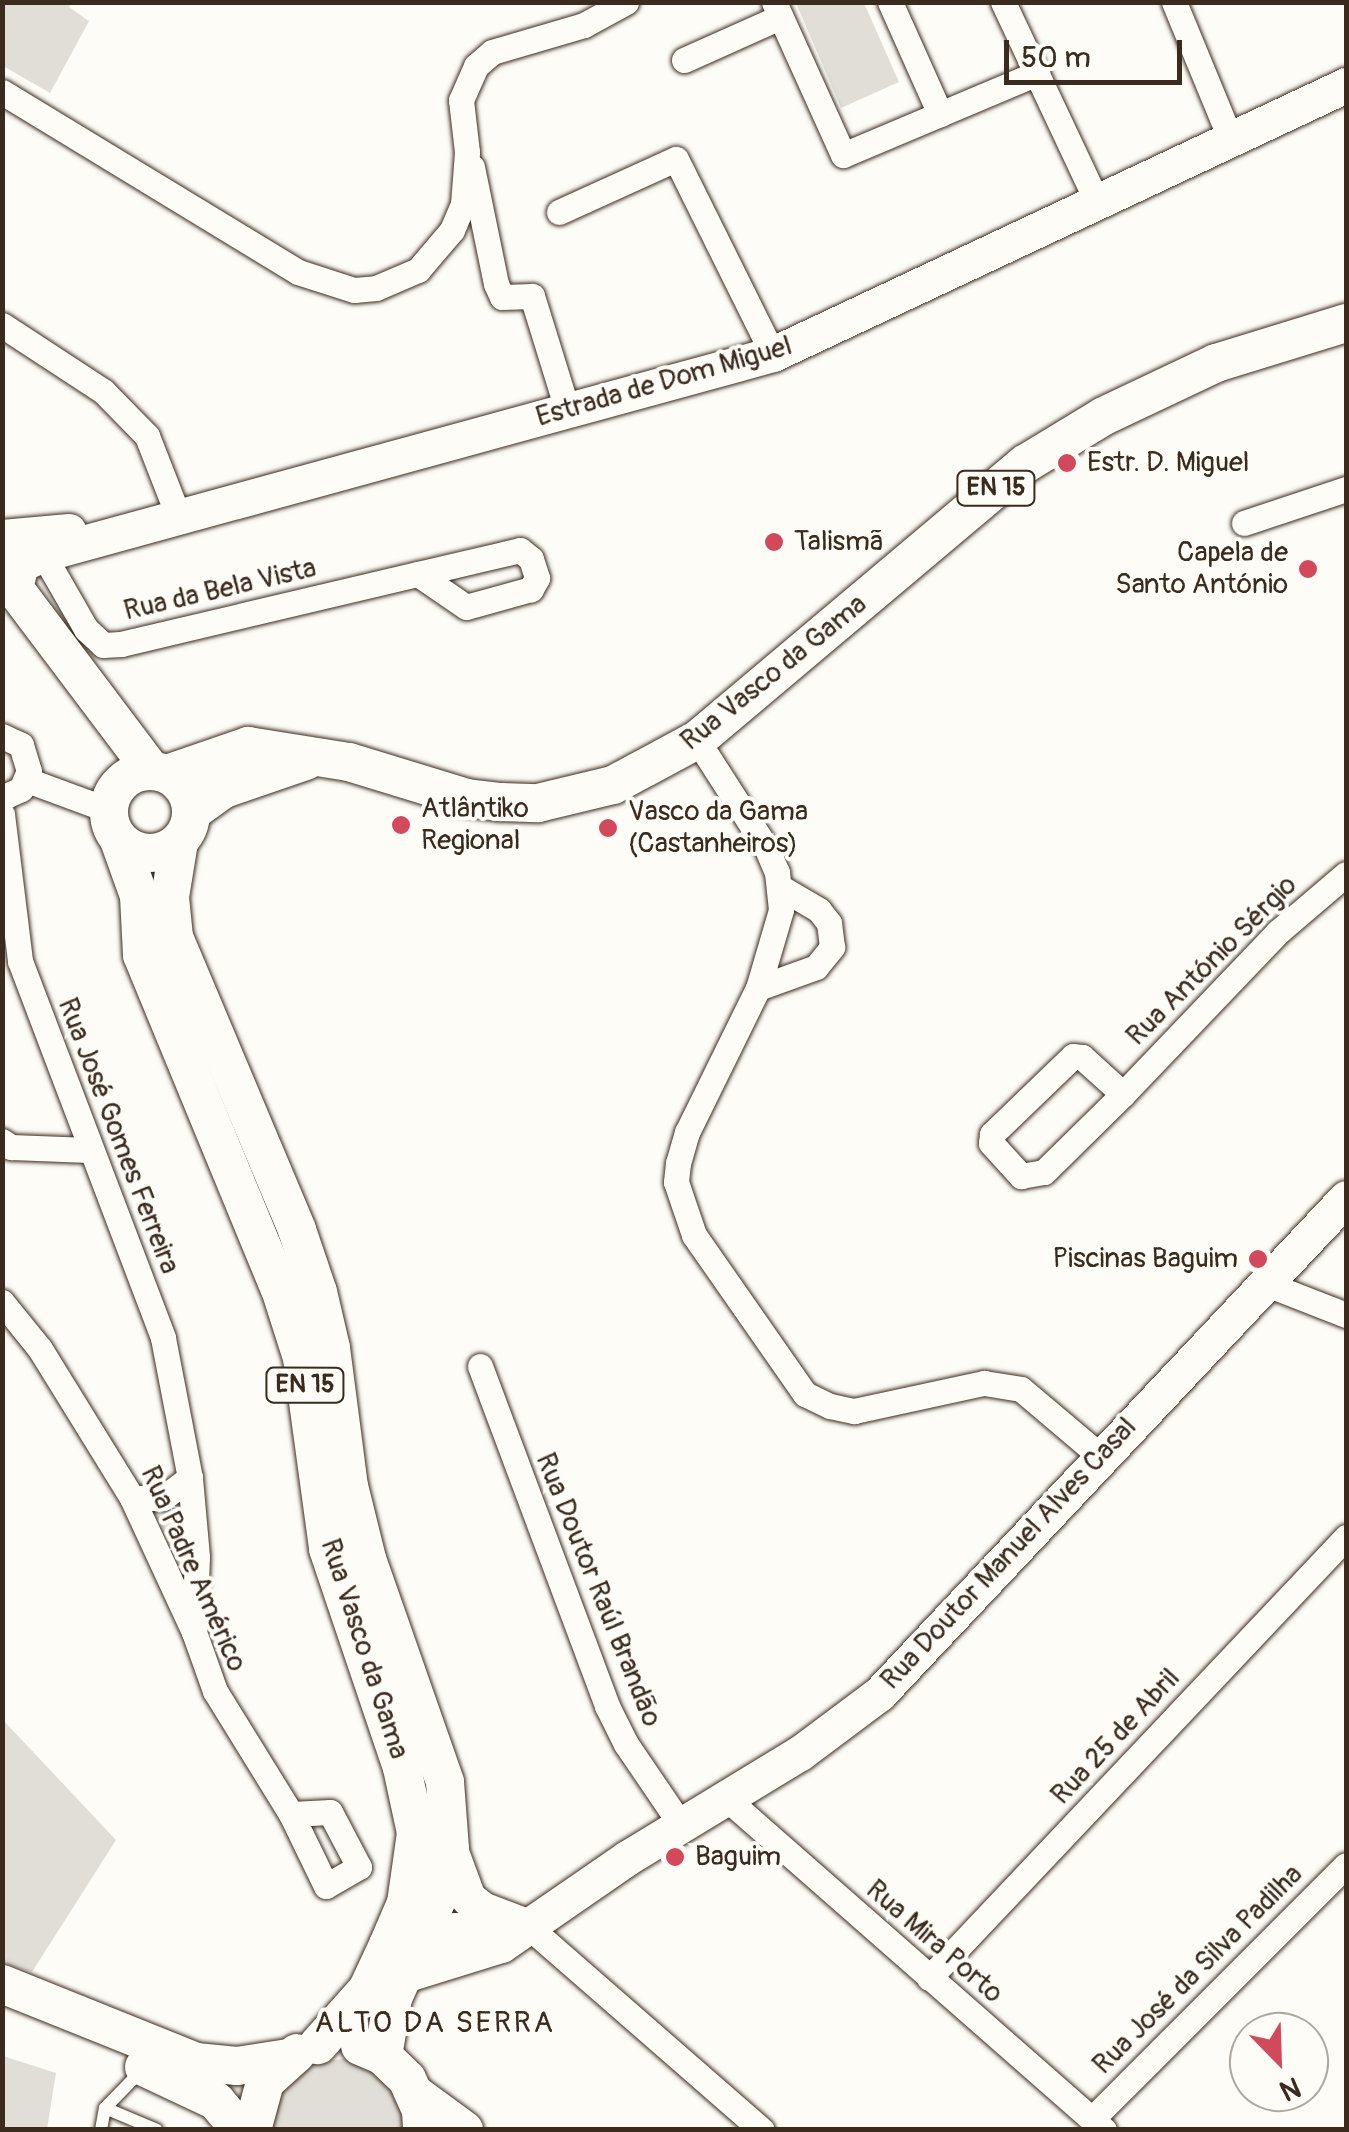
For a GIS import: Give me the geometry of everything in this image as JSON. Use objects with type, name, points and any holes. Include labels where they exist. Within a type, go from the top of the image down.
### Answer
[{"type":"main road","name":"Rua Vasco da Gama","points":[[383,2056],[414,1862],[416,1833],[410,1799],[328,1549],[302,1358],[280,1289],[142,955],[133,795],[248,746],[350,762],[467,798],[538,803],[614,785],[698,740],[1025,464],[1104,416],[1216,363],[1346,323]]},
{"type":"main road","points":[[7,589],[133,795],[130,848],[155,853],[185,827],[185,790],[133,795]]},
{"type":"main road","name":"Rua Vasco da Gama","points":[[252,2130],[265,2082],[303,2052],[396,1960],[436,1946],[450,1850],[445,1782],[367,1560],[349,1486],[331,1348],[318,1292],[297,1230],[174,938],[170,897],[185,827],[224,789],[318,758]]},
{"type":"main road","points":[[2,1984],[196,2062],[237,2066],[352,2044],[383,2056],[419,2112],[464,2130]]},
{"type":"main road","points":[[2,2010],[216,2101],[240,2130]]},
{"type":"street","points":[[568,412],[532,296],[502,297],[496,284],[467,152],[461,100],[476,66],[492,52],[584,25],[626,2]]},
{"type":"street","points":[[890,2],[940,114]]},
{"type":"street","points":[[1003,2],[1098,204]]},
{"type":"street","points":[[1174,2],[1232,140]]},
{"type":"street","points":[[684,60],[777,10],[843,155],[1037,73]]},
{"type":"street","name":"Estrada de Dom Miguel","points":[[26,542],[84,529],[119,532],[179,518],[773,354],[1346,85]]},
{"type":"street","points":[[2,92],[298,272],[354,290],[398,282],[418,270],[436,250],[452,230],[462,204],[467,152]]},
{"type":"street","points":[[559,212],[676,160],[773,354]]},
{"type":"street","points":[[2,324],[103,390],[147,436],[179,518]]},
{"type":"street","points":[[1244,523],[1346,490]]},
{"type":"street","points":[[7,589],[26,542]]},
{"type":"street","name":"Rua da Bela Vista","points":[[26,542],[102,645],[418,574]]},
{"type":"street","points":[[2,736],[26,752],[27,780],[21,789],[2,798]]},
{"type":"street","points":[[698,740],[766,849],[780,888],[781,910],[758,988],[687,1132],[676,1182],[694,1236],[806,1394],[830,1406],[854,1411],[984,1383],[1002,1386],[1021,1390],[1099,1455]]},
{"type":"street","points":[[27,780],[133,795]]},
{"type":"street","name":"Rua José Gomes Ferreira","points":[[2,814],[20,961],[163,1338],[190,1478],[198,1557],[194,1632]]},
{"type":"street","name":"Rua António Sérgio","points":[[1123,1094],[1082,1057],[1072,1056],[992,1134],[991,1143],[1021,1176],[1033,1178],[1044,1172],[1123,1094],[1278,932],[1346,874]]},
{"type":"street","points":[[758,988],[816,967],[832,947],[829,923],[819,910],[780,888]]},
{"type":"street","points":[[2,1140],[12,1148],[90,1150]]},
{"type":"street","name":"Rua Doutor Manuel Alves Casal","points":[[529,1927],[681,1825],[812,1744],[879,1694],[1099,1455],[1346,1198]]},
{"type":"street","points":[[1264,1284],[1346,1315]]},
{"type":"street","name":"Rua Padre Américo","points":[[2,1302],[40,1349],[132,1498],[194,1632],[215,1691],[290,1814]]},
{"type":"street","name":"Rua Doutor Raúl Brandão","points":[[480,1366],[607,1706],[626,1744],[681,1825]]},
{"type":"street","points":[[132,1498],[163,1498],[190,1478]]},
{"type":"street","name":"Rua 25 de Abril","points":[[929,1978],[1346,1537]]},
{"type":"street","name":"Rua Mira Porto","points":[[726,1798],[1098,2124]]},
{"type":"street","points":[[410,1799],[424,1828],[426,1850],[413,1908],[436,1946],[529,1927]]},
{"type":"street","points":[[450,1850],[468,1898],[482,1909],[529,1927],[762,2130]]},
{"type":"street","name":"Rua José da Silva Padilha","points":[[1098,2124],[1346,1865]]},
{"type":"lane","points":[[101,2130],[105,2108],[145,2068]]},
{"type":"lane","points":[[105,2108],[157,2130]]},
{"type":"shaded area","points":[[3,2],[72,3],[69,7],[89,21],[50,93],[3,66]]},
{"type":"shaded area","points":[[796,3],[864,3],[899,82],[841,108]]},
{"type":"shaded area","points":[[181,1505],[185,1568],[157,1517]]},
{"type":"shaded area","points":[[3,1720],[116,1840],[32,1972],[3,1963]]},
{"type":"shaded area","points":[[3,2056],[56,2073],[47,2129],[3,2129]]},
{"type":"shaded area","points":[[344,2059],[365,2065],[399,2095],[407,2129],[266,2129],[270,2106],[300,2069],[321,2061]]},
{"type":"place","name":"Estr. D. Miguel","points":[[1067,463]]},
{"type":"place","name":"Talismã","points":[[774,542]]},
{"type":"place","name":"Capela de Santo António","points":[[1308,569]]},
{"type":"place","name":"Atlântiko Regional","points":[[401,825]]},
{"type":"place","name":"Vasco da Gama (Castanheiros)","points":[[608,828]]},
{"type":"place","name":"Piscinas Baguim","points":[[1258,1259]]},
{"type":"place","name":"Baguim","points":[[675,1857]]},
{"type":"district","name":"ALTO DA SERRA","points":[[435,2023]]}]
